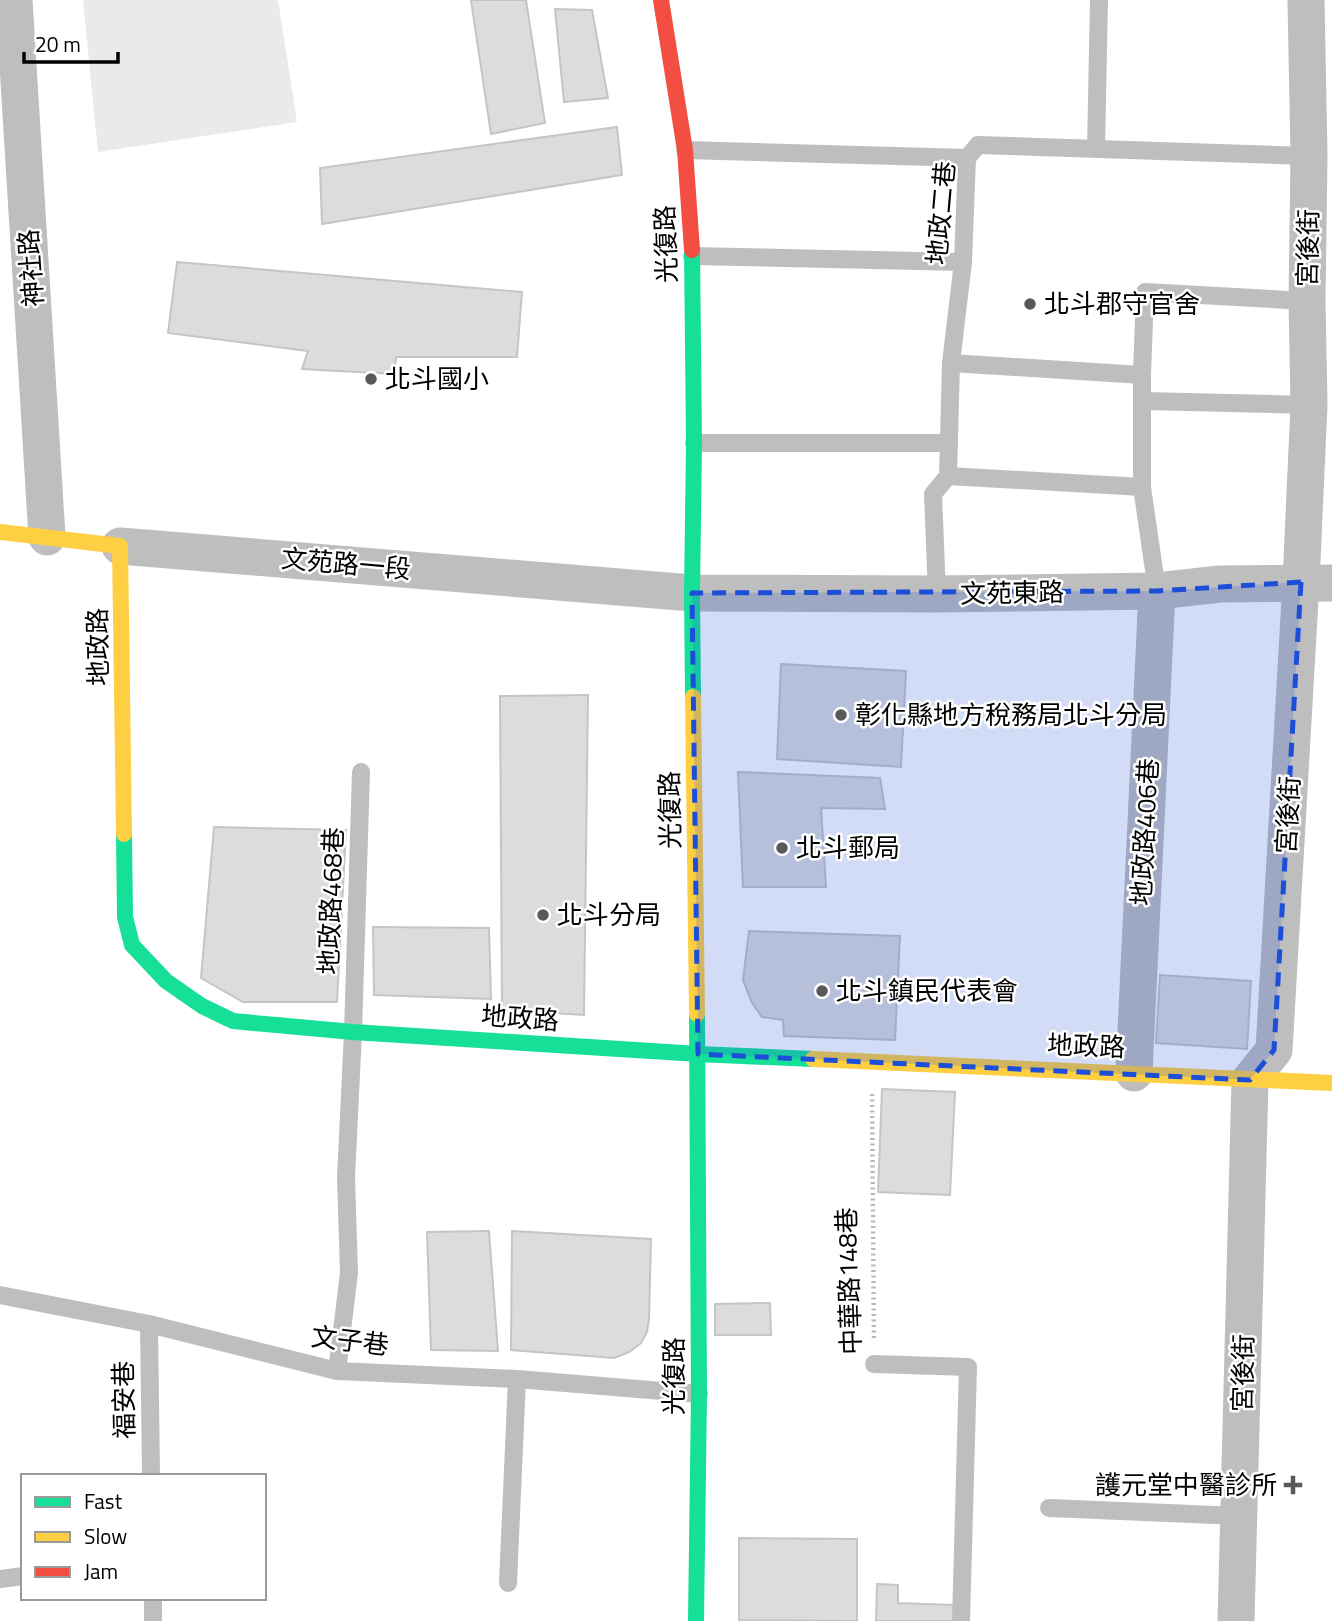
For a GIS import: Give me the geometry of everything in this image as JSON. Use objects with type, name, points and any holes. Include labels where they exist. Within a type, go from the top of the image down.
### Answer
[{"type":"street","name":"神社路","points":[[14,0],[47,537]]},
{"type":"street","name":"光復路","points":[[661,0],[685,150],[692,256],[699,1394],[696,1621]]},
{"type":"street","name":"宮後街","points":[[1236,1621],[1250,1080],[1273,1050],[1317,583],[1308,405],[1309,156],[1306,0]]},
{"type":"street","name":"文苑路一段","points":[[0,532],[120,546],[692,593]]},
{"type":"street","name":"地政路","points":[[120,546],[125,917],[132,945],[166,981],[202,1006],[233,1021],[353,1032],[698,1054],[1332,1083]]},
{"type":"street","name":"文苑東路","points":[[692,593],[1157,591],[1220,584],[1317,583]]},
{"type":"street","name":"地政路406巷","points":[[1133,1073],[1157,591]]},
{"type":"lane","points":[[1096,149],[1098,0]]},
{"type":"lane","name":"地政二巷","points":[[937,594],[933,494],[948,476],[951,363],[963,262],[967,158],[978,145],[1309,156]]},
{"type":"lane","points":[[685,150],[967,158]]},
{"type":"lane","points":[[692,256],[963,262]]},
{"type":"lane","points":[[1157,591],[1142,487],[1145,292],[1307,301]]},
{"type":"lane","points":[[951,363],[1142,374]]},
{"type":"lane","points":[[1143,401],[1308,405]]},
{"type":"lane","points":[[694,443],[949,443]]},
{"type":"lane","points":[[948,476],[1142,487]]},
{"type":"lane","name":"地政路468巷","points":[[337,1371],[349,1272],[346,1178],[361,772]]},
{"type":"lane","name":"文子巷","points":[[0,1295],[149,1324],[337,1371],[517,1380],[699,1394]]},
{"type":"lane","name":"福安巷","points":[[149,1324],[151,1474]]},
{"type":"lane","name":"中華路148巷","points":[[874,1364],[968,1367],[961,1621]]},
{"type":"lane","points":[[508,1583],[517,1380]]},
{"type":"lane","points":[[1049,1508],[1239,1516]]},
{"type":"lane","points":[[0,1579],[21,1576]]},
{"type":"lane","points":[[153,1600],[153,1621]]},
{"type":"path","name":"中華路148巷","points":[[872,1062],[874,1364]]},
{"type":"highlighted area","points":[[1301,582],[1274,1050],[1250,1080],[698,1054],[692,593],[1157,591]]},
{"type":"shaded area","points":[[83,0],[278,0],[297,122],[98,152]]},
{"type":"building","points":[[471,0],[526,0],[545,123],[491,134]]},
{"type":"building","points":[[555,9],[592,10],[608,98],[564,102]]},
{"type":"building","points":[[617,127],[622,175],[322,224],[320,168]]},
{"type":"building","points":[[177,262],[522,292],[517,357],[396,357],[394,374],[302,369],[308,351],[168,333]]},
{"type":"building","name":"彰化縣地方稅務局北斗分局","points":[[781,664],[906,671],[901,767],[777,759]]},
{"type":"building","name":"北斗分局","points":[[588,695],[584,1015],[502,1010],[500,696]]},
{"type":"building","name":"北斗郵局","points":[[738,772],[880,778],[885,809],[821,808],[826,887],[743,887]]},
{"type":"building","points":[[214,827],[346,830],[337,1002],[243,1002],[201,978]]},
{"type":"building","points":[[373,927],[489,928],[491,999],[374,995]]},
{"type":"building","name":"北斗鎮民代表會","points":[[749,931],[900,936],[895,1040],[784,1036],[783,1020],[762,1017],[752,1003],[743,980]]},
{"type":"building","points":[[1160,975],[1251,981],[1247,1049],[1156,1043]]},
{"type":"building","points":[[882,1089],[955,1092],[950,1195],[878,1192]]},
{"type":"building","points":[[489,1231],[498,1351],[431,1350],[427,1232]]},
{"type":"building","points":[[512,1231],[651,1239],[649,1319],[647,1332],[641,1343],[614,1358],[511,1350]]},
{"type":"building","points":[[770,1303],[771,1335],[715,1335],[715,1304]]},
{"type":"building","points":[[739,1538],[857,1539],[857,1621],[739,1620]]},
{"type":"building","points":[[877,1584],[898,1585],[898,1603],[954,1605],[954,1621],[876,1621]]},
{"type":"traffic: fast","points":[[692,250],[693,697]]},
{"type":"traffic: fast","points":[[124,834],[125,917],[132,945],[166,981],[202,1006],[233,1021],[353,1032],[813,1059]]},
{"type":"traffic: fast","points":[[696,1621],[699,1394],[697,1014]]},
{"type":"traffic: slow","points":[[0,532],[120,546],[124,834]]},
{"type":"traffic: slow","points":[[693,697],[697,1014]]},
{"type":"traffic: slow","points":[[813,1059],[1332,1083]]},
{"type":"traffic: jam","points":[[661,0],[685,150],[692,250]]},
{"type":"place","name":"北斗郡守官舍","points":[[1030,304]]},
{"type":"place","name":"北斗國小","points":[[371,379]]},
{"type":"place","name":"彰化縣地方稅務局北斗分局","points":[[841,715]]},
{"type":"place","name":"北斗郵局","points":[[782,848]]},
{"type":"place","name":"北斗分局","points":[[543,915]]},
{"type":"place","name":"北斗鎮民代表會","points":[[822,991]]},
{"type":"place","name":"護元堂中醫診所","points":[[1293,1485]]}]
